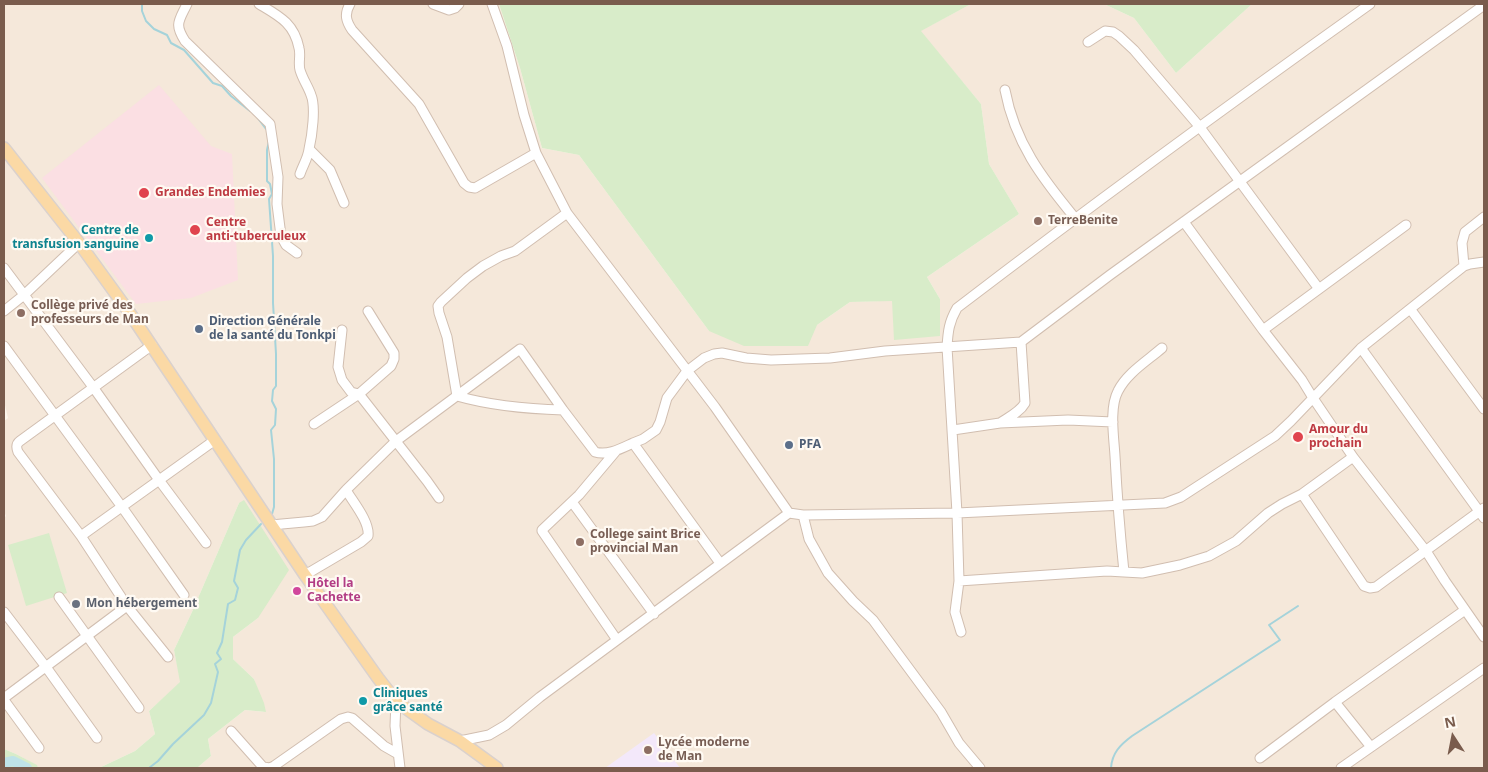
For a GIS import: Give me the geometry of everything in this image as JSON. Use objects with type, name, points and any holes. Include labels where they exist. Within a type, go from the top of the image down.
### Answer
[{"type":"main road","points":[[4,148],[80,243],[152,345],[271,526],[396,701],[428,724],[460,741],[497,768]]},
{"type":"street","points":[[187,4],[178,24],[178,29],[185,42],[270,124],[278,177],[277,204],[283,241],[297,253]]},
{"type":"street","points":[[260,4],[283,18],[292,28],[299,46],[299,66],[311,95],[313,110],[309,149],[300,174]]},
{"type":"street","points":[[350,4],[346,9],[346,20],[352,30],[419,104],[464,183],[475,188],[536,154]]},
{"type":"street","points":[[433,4],[450,10],[459,4]]},
{"type":"street","points":[[492,4],[507,46],[536,154],[567,213],[715,408],[789,513]]},
{"type":"street","points":[[961,632],[955,612],[958,580],[957,513],[947,347],[948,328],[957,308],[1199,126],[1370,4]]},
{"type":"street","points":[[271,526],[313,521],[322,517],[346,490],[396,441],[520,349],[564,410],[599,454],[616,451],[643,439],[656,430],[667,398],[687,371],[704,358],[714,354],[722,353],[746,358],[771,360],[830,358],[886,351],[1021,342],[1110,275],[1484,4]]},
{"type":"street","points":[[1088,42],[1105,31],[1113,32],[1134,50],[1199,126],[1319,289]]},
{"type":"street","points":[[1005,90],[1009,110],[1018,135],[1050,188],[1075,218]]},
{"type":"street","points":[[309,149],[330,170],[344,203]]},
{"type":"street","points":[[457,396],[447,337],[438,306],[467,278],[483,266],[515,251],[567,213]]},
{"type":"street","points":[[1464,266],[1462,243],[1465,232],[1484,217]]},
{"type":"street","points":[[1184,222],[1302,380],[1354,457],[1426,551],[1484,637]]},
{"type":"street","points":[[1263,330],[1406,225]]},
{"type":"street","points":[[4,312],[80,243]]},
{"type":"street","points":[[460,741],[489,735],[506,725],[540,697],[789,513],[804,515],[957,513],[1165,503],[1181,497],[1275,436],[1361,348],[1464,266],[1484,262]]},
{"type":"street","points":[[4,268],[206,543]]},
{"type":"street","points":[[1411,310],[1484,409]]},
{"type":"street","points":[[314,424],[359,394],[391,366],[394,353],[368,311]]},
{"type":"street","points":[[342,330],[338,367],[342,380],[351,392],[359,394],[439,498]]},
{"type":"street","points":[[1000,423],[1025,405],[1021,342]]},
{"type":"street","points":[[152,345],[17,443],[17,448],[127,606],[168,657]]},
{"type":"street","points":[[4,346],[184,595]]},
{"type":"street","points":[[1124,572],[1113,422],[1115,399],[1117,392],[1128,376],[1162,348]]},
{"type":"street","points":[[1302,494],[1366,587],[1376,587],[1483,512],[1361,348]]},
{"type":"street","points":[[457,396],[507,407],[531,410],[564,410]]},
{"type":"street","points":[[953,430],[1000,423],[1068,420],[1113,422]]},
{"type":"street","points":[[80,536],[215,440]]},
{"type":"street","points":[[634,443],[720,563]]},
{"type":"street","points":[[616,451],[580,495],[542,530],[542,533],[617,640]]},
{"type":"street","points":[[958,580],[1107,571],[1142,573],[1180,565],[1209,556],[1236,540],[1282,504],[1302,494],[1354,457]]},
{"type":"street","points":[[305,575],[368,536],[369,530],[366,523],[346,490]]},
{"type":"street","points":[[572,502],[654,614]]},
{"type":"street","points":[[804,515],[809,539],[828,573],[873,620],[945,718],[959,743],[980,768]]},
{"type":"street","points":[[59,597],[139,708]]},
{"type":"street","points":[[39,748],[4,699],[127,606]]},
{"type":"street","points":[[1260,758],[1335,702],[1465,610]]},
{"type":"street","points":[[4,612],[97,738]]},
{"type":"street","points":[[1341,768],[1484,668]]},
{"type":"street","points":[[396,701],[395,726],[400,768]]},
{"type":"street","points":[[1335,702],[1371,747]]},
{"type":"street","points":[[231,731],[266,768],[274,766],[341,719],[348,717],[352,718],[384,746],[398,754]]},
{"type":"shaded area","points":[[4,4],[499,4],[520,68],[542,148],[579,155],[709,331],[817,325],[850,302],[940,299],[927,277],[1019,214],[989,164],[981,104],[920,31],[971,4],[1104,4],[1134,18],[1176,73],[1252,4],[1484,4],[1484,768],[197,768],[211,756],[208,739],[245,710],[265,712],[254,679],[233,659],[233,637],[258,618],[239,503],[174,650],[181,682],[149,711],[155,734],[135,751],[99,768],[38,768],[36,765],[4,749],[4,518],[6,516],[4,511],[4,421],[8,418],[4,401]]},
{"type":"shaded area","name":"Grandes Endemies","points":[[159,85],[211,146],[232,154],[238,280],[191,298],[136,304],[42,178]]},
{"type":"shaded area","name":"Lycée moderne de Man","points":[[654,733],[680,768],[605,768]]},
{"type":"green space","points":[[499,4],[971,4],[921,31],[981,104],[989,164],[1019,214],[927,277],[940,299],[940,336],[894,340],[892,301],[850,302],[817,325],[808,346],[744,346],[709,331],[579,155],[542,148],[520,68]]},
{"type":"green space","points":[[1104,4],[1252,4],[1176,73],[1134,18]]},
{"type":"green space","points":[[244,500],[289,570],[258,618],[233,637],[233,659],[254,679],[266,712],[245,710],[208,739],[211,756],[197,768],[99,768],[135,751],[155,734],[149,711],[180,682],[174,650],[239,503]]},
{"type":"green space","points":[[49,533],[67,593],[26,606],[8,545]]},
{"type":"green space","points":[[4,749],[37,765],[38,768],[4,768]]},
{"type":"waterway","points":[[142,4],[142,11],[146,21],[154,29],[167,35],[171,43],[184,50],[213,83],[222,86],[250,111]]},
{"type":"waterway","points":[[257,117],[266,129]]},
{"type":"waterway","points":[[269,141],[267,150],[267,181],[270,184],[272,194],[269,199],[276,354],[276,386],[273,390],[272,401],[276,409],[275,425],[271,430],[274,459],[274,507],[272,514]]},
{"type":"waterway","points":[[149,768],[204,715],[211,703],[218,672],[215,664],[221,659],[217,653],[222,642],[228,604],[235,600],[238,588],[234,581],[240,550],[246,540],[261,524]]},
{"type":"waterway","points":[[1111,768],[1117,750],[1132,736],[1280,640],[1269,625],[1298,606]]},
{"type":"waterway","points":[[4,763],[13,761],[27,768]]},
{"type":"place","name":"Grandes Endemies","points":[[144,193]]},
{"type":"place","name":"TerreBenite","points":[[1038,221]]},
{"type":"place","name":"Centre anti-tuberculeux","points":[[195,230]]},
{"type":"place","name":"Centre de transfusion sanguine","points":[[149,238]]},
{"type":"place","name":"Collège privé des professeurs de Man","points":[[21,313]]},
{"type":"place","name":"Direction Générale de la santé du Tonkpi","points":[[199,329]]},
{"type":"place","name":"Amour du prochain","points":[[1298,437]]},
{"type":"place","name":"PFA","points":[[789,445]]},
{"type":"place","name":"College saint Brice provincial Man","points":[[580,542]]},
{"type":"place","name":"Hôtel la Cachette","points":[[297,591]]},
{"type":"place","name":"Mon hébergement","points":[[76,604]]},
{"type":"place","name":"Cliniques grâce santé","points":[[363,701]]},
{"type":"place","name":"Lycée moderne de Man","points":[[648,750]]}]
